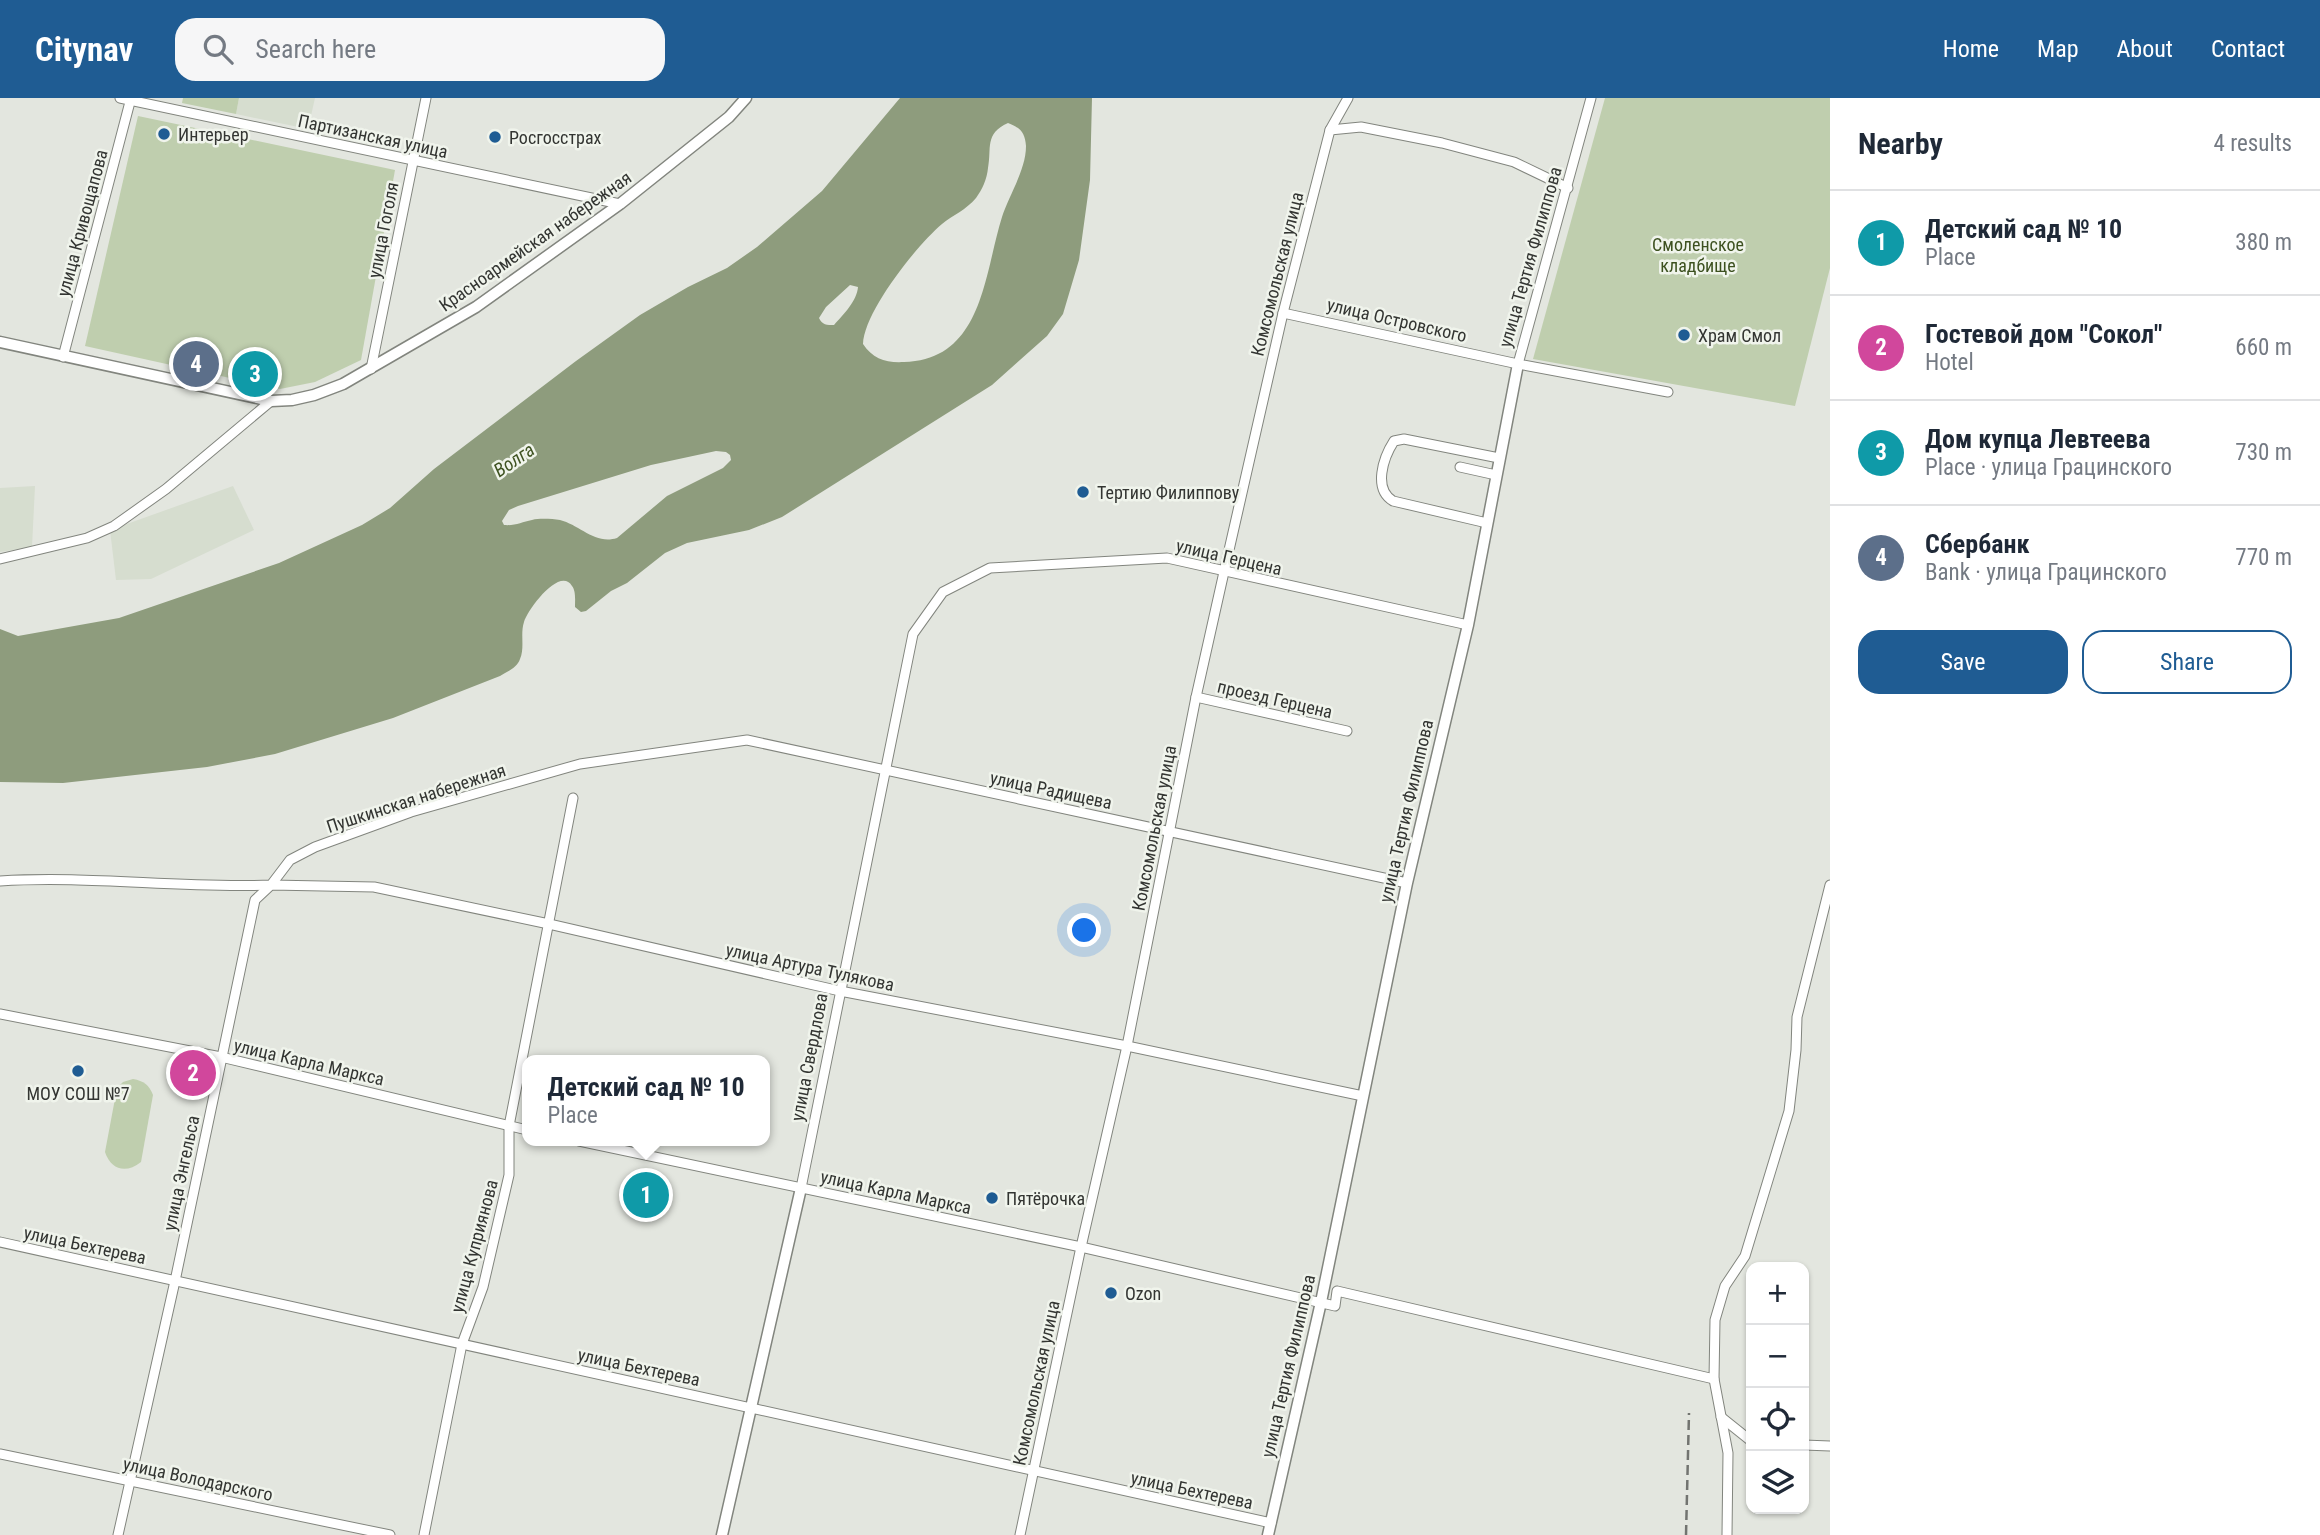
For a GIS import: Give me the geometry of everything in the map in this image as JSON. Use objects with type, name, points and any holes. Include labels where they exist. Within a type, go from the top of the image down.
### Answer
[{"type":"street","name":"Партизанская улица","points":[[120,98],[620,204]]},
{"type":"street","name":"улица Гоголя","points":[[371,369],[426,98]]},
{"type":"street","name":"Красноармейская набережная","points":[[0,342],[271,401],[314,395],[371,369],[476,307],[620,204],[729,117],[746,98]]},
{"type":"street","name":"Комсомольская улица","points":[[1020,1535],[1127,1046],[1196,697],[1283,313],[1330,130],[1348,98]]},
{"type":"street","name":"улица Тертия Филиппова","points":[[1270,1529],[1325,1303],[1363,1096],[1407,883],[1468,625],[1518,364],[1591,98]]},
{"type":"street","name":"улица Кривощапова","points":[[62,357],[131,99]]},
{"type":"street","points":[[1330,130],[1361,127],[1442,143],[1514,162],[1568,188]]},
{"type":"street","name":"улица Островского","points":[[1283,313],[1518,364],[1668,392]]},
{"type":"street","points":[[0,559],[87,538],[114,526],[166,489],[271,401]]},
{"type":"street","points":[[1487,523],[1393,501],[1385,496],[1380,484],[1389,448],[1394,441],[1404,439],[1499,458]]},
{"type":"street","points":[[1460,467],[1496,475]]},
{"type":"street","name":"улица Герцена","points":[[943,592],[990,568],[1167,558],[1468,625]]},
{"type":"street","name":"улица Свердлова","points":[[722,1535],[801,1188],[914,634],[943,592]]},
{"type":"street","name":"проезд Герцена","points":[[1196,697],[1347,731]]},
{"type":"street","name":"улица Радищева","points":[[687,750],[747,740],[1407,883]]},
{"type":"street","name":"Пушкинская набережная","points":[[271,885],[290,860],[315,847],[411,812],[580,764],[687,750]]},
{"type":"street","name":"улица Куприянова","points":[[523,1055],[573,797]]},
{"type":"street","points":[[0,881],[85,881],[232,887],[271,885]]},
{"type":"street","name":"улица Энгельса","points":[[118,1535],[176,1281],[255,900],[271,885]]},
{"type":"street","name":"улица Артура Тулякова","points":[[271,885],[374,887],[549,924],[840,992],[1127,1046],[1363,1096]]},
{"type":"street","points":[[1727,1535],[1728,1453],[1714,1379],[1715,1320],[1725,1286],[1745,1256],[1789,1111],[1797,1017],[1830,885]]},
{"type":"street","name":"улица Карла Маркса","points":[[0,1014],[221,1057],[522,1129]]},
{"type":"street","name":"улица Куприянова","points":[[424,1535],[462,1344],[484,1287],[509,1175],[509,1126],[522,1060]]},
{"type":"street","name":"улица Карла Маркса","points":[[603,1146],[1081,1247],[1325,1303]]},
{"type":"street","name":"улица Бехтерева","points":[[0,1242],[1034,1471],[1270,1529]]},
{"type":"street","points":[[1325,1303],[1335,1306],[1337,1291],[1714,1379]]},
{"type":"street","points":[[1721,1417],[1746,1437]]},
{"type":"street","points":[[1809,1445],[1830,1446]]},
{"type":"street","name":"улица Володарского","points":[[0,1454],[390,1535]]},
{"type":"shaded area","points":[[239,98],[315,98],[308,129],[236,114]]},
{"type":"shaded area","points":[[35,486],[32,547],[0,552],[0,488]]},
{"type":"shaded area","points":[[233,486],[254,530],[151,579],[116,580],[110,530]]},
{"type":"green space","points":[[183,98],[239,98],[236,114],[182,103]]},
{"type":"green space","name":"Смоленское кладбище","points":[[1605,98],[1830,98],[1830,268],[1795,406],[1533,359]]},
{"type":"green space","points":[[138,116],[395,170],[361,360],[315,382],[280,389],[85,346]]},
{"type":"green space","points":[[133,1079],[146,1084],[153,1095],[141,1162],[125,1169],[111,1163],[105,1152],[117,1088],[123,1082]]},
{"type":"water","name":"Волга","points":[[900,98],[1092,98],[1090,180],[1079,260],[1063,314],[1047,336],[992,385],[782,517],[749,530],[687,543],[665,553],[586,611],[581,612],[575,607],[572,586],[567,581],[560,581],[545,592],[527,616],[523,627],[521,655],[514,667],[500,676],[393,718],[275,754],[207,767],[63,783],[0,782],[0,629],[18,636],[119,618],[279,563],[362,525],[390,508],[434,469],[640,315],[727,268],[757,247],[822,191]],"holes":[[[1008,123],[1023,134],[1025,155],[1002,217],[984,287],[965,330],[950,347],[930,358],[897,362],[876,357],[863,344],[872,315],[893,280],[931,234],[976,198],[987,176],[992,137],[1000,127]],[[850,285],[858,287],[852,303],[834,325],[825,324],[819,318],[826,307]],[[716,451],[726,452],[731,460],[723,468],[667,496],[617,538],[595,537],[560,520],[539,519],[508,525],[504,525],[502,521],[509,510],[518,506],[651,465]]]},
{"type":"railway","points":[[1686,1535],[1689,1413]]},
{"type":"place","name":"Интерьер","points":[[164,134]]},
{"type":"place","name":"Росгосстрах","points":[[495,137]]},
{"type":"place","name":"Храм Смол","points":[[1684,335]]},
{"type":"place","name":"Сбербанк","points":[[196,364]]},
{"type":"place","name":"Дом купца Левтеева","points":[[255,374]]},
{"type":"place","name":"Тертию Филиппову","points":[[1083,492]]},
{"type":"place","name":"МОУ СОШ №7","points":[[78,1071]]},
{"type":"place","name":"Гостевой дом \"Сокол\"","points":[[193,1073]]},
{"type":"place","name":"Детский сад № 10","points":[[646,1195]]},
{"type":"place","name":"Пятёрочка","points":[[992,1198]]},
{"type":"place","name":"Ozon","points":[[1111,1293]]}]
